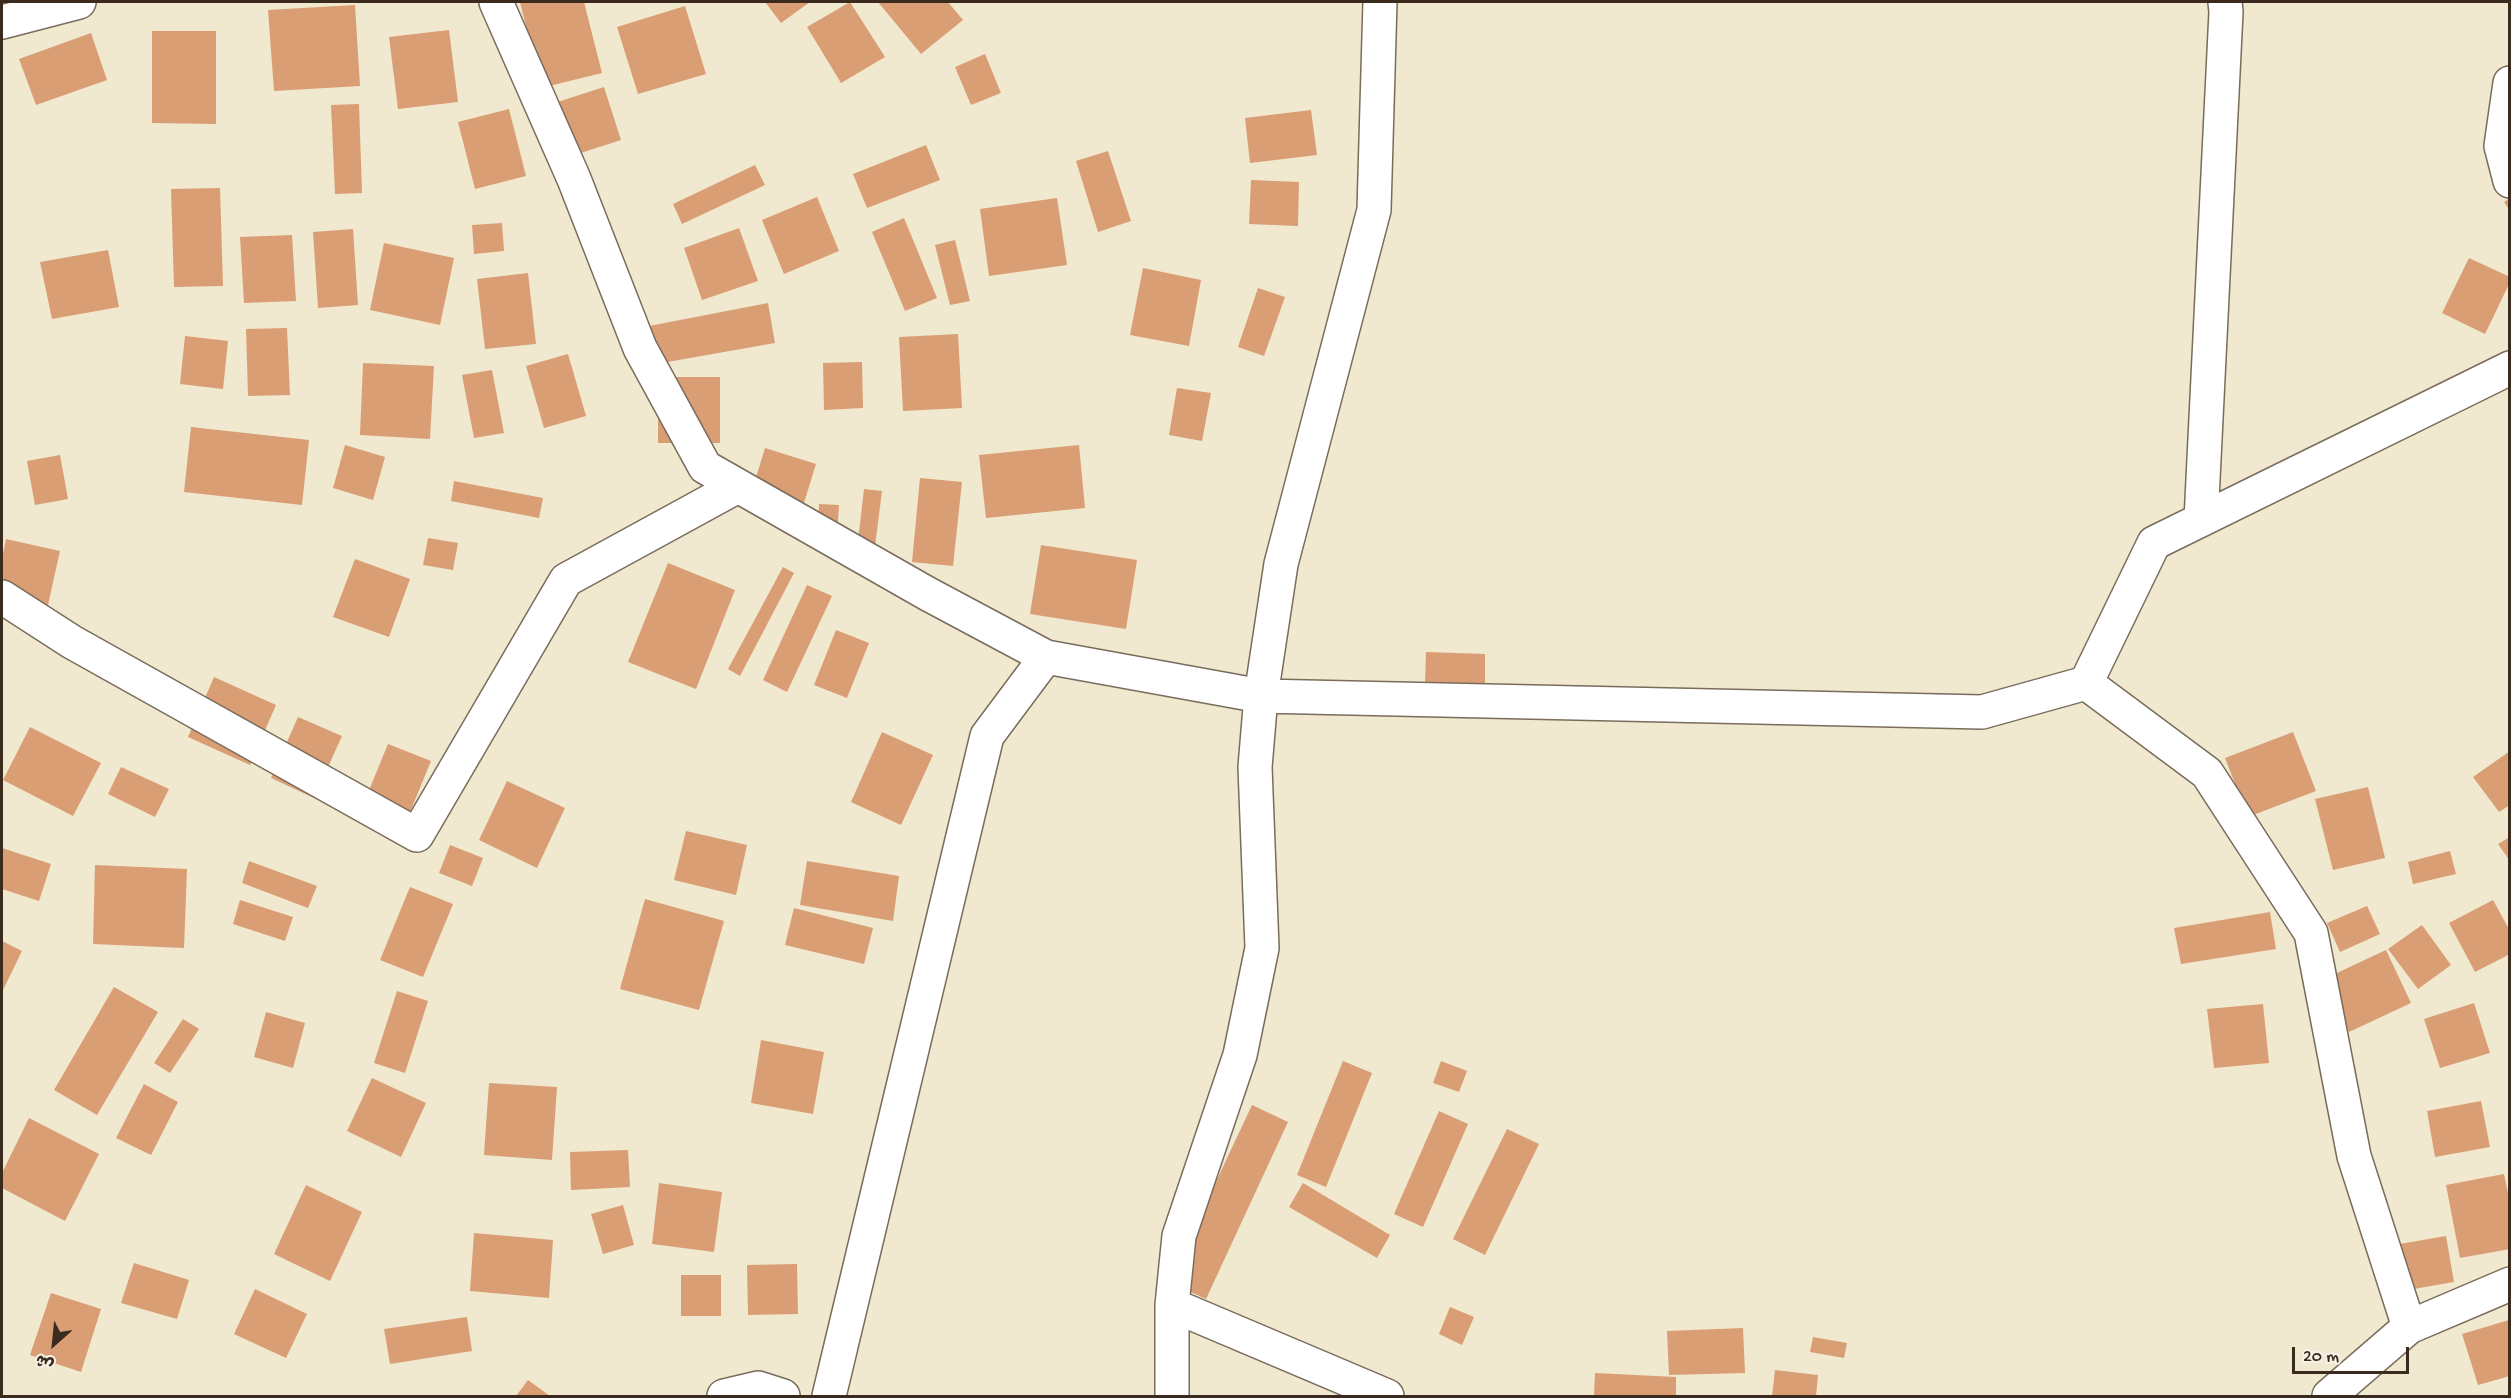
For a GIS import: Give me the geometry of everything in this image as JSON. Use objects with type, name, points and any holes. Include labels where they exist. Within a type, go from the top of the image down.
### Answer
[{"type":"street","points":[[2,22],[79,2]]},
{"type":"street","points":[[496,2],[573,179],[640,348],[705,467],[928,594],[1046,657],[1261,696],[1982,712],[2086,683],[2154,543],[2510,368]]},
{"type":"street","points":[[1172,1396],[1172,1305],[1179,1236],[1240,1055],[1262,948],[1255,767],[1261,696],[1281,564],[1374,210],[1380,2]]},
{"type":"street","points":[[2202,520],[2226,24],[2225,2]]},
{"type":"street","points":[[2510,83],[2501,146],[2510,180]]},
{"type":"street","points":[[2,597],[72,642],[417,836],[566,580],[738,486]]},
{"type":"street","points":[[829,1396],[987,736],[1046,657]]},
{"type":"street","points":[[2086,683],[2207,773],[2311,933],[2354,1156],[2409,1327]]},
{"type":"street","points":[[2329,1396],[2409,1327],[2510,1284]]},
{"type":"street","points":[[1172,1305],[1387,1396]]},
{"type":"street","points":[[724,1396],[758,1388],[783,1396]]},
{"type":"building","points":[[520,2],[584,2],[602,73],[541,88]]},
{"type":"building","points":[[765,2],[810,2],[781,23]]},
{"type":"building","points":[[850,2],[885,57],[841,83],[807,27]]},
{"type":"building","points":[[878,2],[948,2],[963,20],[921,54]]},
{"type":"building","points":[[355,5],[360,86],[274,91],[268,10]]},
{"type":"building","points":[[685,6],[706,74],[638,94],[617,27]]},
{"type":"building","points":[[449,30],[458,102],[398,109],[389,37]]},
{"type":"building","points":[[152,31],[216,31],[216,124],[152,123]]},
{"type":"building","points":[[91,33],[107,80],[36,105],[19,59]]},
{"type":"building","points":[[985,54],[1001,93],[971,105],[955,67]]},
{"type":"building","points":[[604,87],[621,140],[559,160],[542,107]]},
{"type":"building","points":[[359,104],[362,193],[335,194],[331,105]]},
{"type":"building","points":[[509,109],[526,176],[475,189],[458,122]]},
{"type":"building","points":[[1311,110],[1317,155],[1250,163],[1245,118]]},
{"type":"building","points":[[926,145],[940,180],[867,208],[853,174]]},
{"type":"building","points":[[1108,151],[1131,221],[1098,232],[1076,161]]},
{"type":"building","points":[[755,165],[765,185],[682,224],[673,204]]},
{"type":"building","points":[[1251,180],[1299,182],[1298,226],[1249,224]]},
{"type":"building","points":[[220,188],[223,286],[174,287],[171,189]]},
{"type":"building","points":[[817,197],[839,251],[784,274],[762,220]]},
{"type":"building","points":[[1057,198],[1067,265],[989,276],[980,209]]},
{"type":"building","points":[[2510,198],[2510,211],[2504,202]]},
{"type":"building","points":[[904,218],[937,298],[905,311],[872,232]]},
{"type":"building","points":[[502,223],[504,251],[474,254],[472,225]]},
{"type":"building","points":[[739,228],[758,281],[702,300],[684,248]]},
{"type":"building","points":[[353,229],[358,305],[318,308],[313,232]]},
{"type":"building","points":[[292,235],[296,301],[244,303],[240,237]]},
{"type":"building","points":[[955,240],[970,301],[950,305],[935,245]]},
{"type":"building","points":[[384,243],[454,258],[440,325],[370,310]]},
{"type":"building","points":[[108,250],[119,307],[52,319],[40,262]]},
{"type":"building","points":[[2469,258],[2510,277],[2510,282],[2485,334],[2442,313]]},
{"type":"building","points":[[1143,268],[1201,280],[1189,346],[1130,335]]},
{"type":"building","points":[[528,273],[536,344],[485,349],[477,279]]},
{"type":"building","points":[[1258,288],[1285,297],[1264,356],[1238,347]]},
{"type":"building","points":[[768,303],[775,343],[656,364],[649,326]]},
{"type":"building","points":[[287,328],[290,395],[248,396],[246,329]]},
{"type":"building","points":[[958,334],[962,408],[903,411],[899,337]]},
{"type":"building","points":[[185,336],[228,341],[223,389],[180,384]]},
{"type":"building","points":[[568,354],[586,416],[544,428],[526,366]]},
{"type":"building","points":[[862,362],[863,408],[824,410],[823,363]]},
{"type":"building","points":[[363,363],[434,366],[430,439],[360,435]]},
{"type":"building","points":[[492,370],[504,433],[474,438],[462,375]]},
{"type":"building","points":[[658,377],[720,377],[720,443],[658,443]]},
{"type":"building","points":[[1177,388],[1211,393],[1202,441],[1169,435]]},
{"type":"building","points":[[191,427],[309,440],[302,505],[184,492]]},
{"type":"building","points":[[345,445],[385,457],[373,500],[333,488]]},
{"type":"building","points":[[1079,445],[1085,508],[986,518],[979,455]]},
{"type":"building","points":[[765,448],[816,464],[799,519],[748,503]]},
{"type":"building","points":[[60,455],[68,499],[35,505],[27,461]]},
{"type":"building","points":[[920,478],[962,482],[953,566],[912,562]]},
{"type":"building","points":[[454,481],[543,498],[539,518],[451,501]]},
{"type":"building","points":[[864,489],[882,491],[872,570],[855,567]]},
{"type":"building","points":[[819,504],[839,505],[836,551],[817,550]]},
{"type":"building","points":[[428,538],[458,543],[453,570],[423,565]]},
{"type":"building","points":[[6,539],[60,551],[44,623],[2,613],[2,559]]},
{"type":"building","points":[[1041,545],[1137,560],[1126,629],[1030,614]]},
{"type":"building","points":[[355,559],[410,579],[389,637],[333,617]]},
{"type":"building","points":[[668,563],[735,590],[696,689],[628,662]]},
{"type":"building","points":[[783,567],[794,573],[740,676],[728,669]]},
{"type":"building","points":[[807,585],[832,596],[787,692],[763,680]]},
{"type":"building","points":[[836,630],[869,643],[847,698],[814,685]]},
{"type":"building","points":[[1426,652],[1485,654],[1485,685],[1425,682]]},
{"type":"building","points":[[214,677],[276,705],[250,765],[188,737]]},
{"type":"building","points":[[298,717],[342,736],[314,798],[271,778]]},
{"type":"building","points":[[30,727],[101,763],[73,816],[3,780]]},
{"type":"building","points":[[882,732],[933,755],[901,825],[851,802]]},
{"type":"building","points":[[2293,732],[2316,791],[2248,817],[2225,758]]},
{"type":"building","points":[[388,744],[431,761],[408,817],[365,800]]},
{"type":"building","points":[[2510,751],[2510,805],[2499,812],[2473,777]]},
{"type":"building","points":[[121,767],[169,789],[155,817],[108,794]]},
{"type":"building","points":[[507,781],[565,808],[537,868],[479,840]]},
{"type":"building","points":[[2368,787],[2385,858],[2333,870],[2315,799]]},
{"type":"building","points":[[686,831],[747,845],[736,895],[674,880]]},
{"type":"building","points":[[2510,837],[2510,861],[2498,844]]},
{"type":"building","points":[[450,845],[483,858],[472,886],[439,873]]},
{"type":"building","points":[[2,848],[51,864],[39,901],[2,889]]},
{"type":"building","points":[[2450,851],[2456,874],[2413,884],[2408,862]]},
{"type":"building","points":[[249,861],[317,886],[308,908],[242,883]]},
{"type":"building","points":[[807,861],[899,876],[893,921],[800,905]]},
{"type":"building","points":[[95,865],[187,869],[184,948],[93,944]]},
{"type":"building","points":[[410,887],[453,904],[423,977],[380,960]]},
{"type":"building","points":[[645,899],[724,921],[699,1010],[620,989]]},
{"type":"building","points":[[240,900],[293,917],[285,941],[233,924]]},
{"type":"building","points":[[2493,900],[2510,931],[2510,954],[2475,972],[2449,923]]},
{"type":"building","points":[[2367,906],[2380,934],[2340,952],[2327,923]]},
{"type":"building","points":[[794,908],[873,928],[864,964],[785,945]]},
{"type":"building","points":[[2270,912],[2276,949],[2181,964],[2174,928]]},
{"type":"building","points":[[2422,925],[2451,965],[2418,989],[2388,949]]},
{"type":"building","points":[[2,941],[22,951],[2,992]]},
{"type":"building","points":[[2386,950],[2411,1003],[2349,1032],[2324,979]]},
{"type":"building","points":[[114,987],[158,1012],[97,1115],[54,1090]]},
{"type":"building","points":[[397,991],[428,1001],[405,1073],[374,1063]]},
{"type":"building","points":[[2474,1003],[2490,1053],[2440,1068],[2424,1019]]},
{"type":"building","points":[[2263,1004],[2269,1063],[2214,1068],[2207,1009]]},
{"type":"building","points":[[266,1012],[305,1023],[293,1068],[254,1057]]},
{"type":"building","points":[[183,1019],[199,1029],[170,1073],[154,1063]]},
{"type":"building","points":[[761,1040],[824,1052],[813,1114],[751,1103]]},
{"type":"building","points":[[1343,1061],[1372,1073],[1326,1187],[1297,1175]]},
{"type":"building","points":[[1441,1061],[1467,1071],[1459,1092],[1433,1083]]},
{"type":"building","points":[[372,1078],[426,1103],[401,1157],[347,1131]]},
{"type":"building","points":[[489,1083],[557,1087],[552,1160],[484,1155]]},
{"type":"building","points":[[144,1084],[178,1102],[151,1155],[116,1138]]},
{"type":"building","points":[[2481,1101],[2490,1147],[2435,1157],[2427,1111]]},
{"type":"building","points":[[1252,1105],[1288,1122],[1206,1299],[1169,1282]]},
{"type":"building","points":[[1439,1111],[1468,1124],[1423,1227],[1394,1214]]},
{"type":"building","points":[[29,1118],[99,1154],[65,1221],[2,1188],[2,1173]]},
{"type":"building","points":[[1507,1129],[1539,1144],[1485,1255],[1453,1239]]},
{"type":"building","points":[[628,1150],[630,1187],[571,1190],[570,1152]]},
{"type":"building","points":[[2504,1174],[2510,1203],[2510,1249],[2460,1258],[2446,1185]]},
{"type":"building","points":[[659,1183],[722,1192],[714,1252],[652,1244]]},
{"type":"building","points":[[1303,1183],[1390,1235],[1377,1258],[1289,1207]]},
{"type":"building","points":[[306,1185],[362,1212],[330,1281],[274,1254]]},
{"type":"building","points":[[623,1205],[634,1245],[603,1254],[591,1214]]},
{"type":"building","points":[[474,1233],[553,1240],[549,1298],[470,1291]]},
{"type":"building","points":[[2446,1236],[2454,1282],[2402,1291],[2394,1245]]},
{"type":"building","points":[[134,1263],[189,1280],[177,1319],[121,1303]]},
{"type":"building","points":[[797,1264],[798,1314],[748,1315],[747,1265]]},
{"type":"building","points":[[681,1275],[721,1275],[721,1316],[681,1316]]},
{"type":"building","points":[[255,1289],[307,1314],[286,1358],[234,1334]]},
{"type":"building","points":[[51,1293],[101,1309],[81,1372],[30,1355]]},
{"type":"building","points":[[1450,1307],[1474,1317],[1462,1345],[1439,1334]]},
{"type":"building","points":[[467,1317],[472,1351],[390,1364],[384,1329]]},
{"type":"building","points":[[2509,1320],[2510,1376],[2478,1385],[2462,1334]]},
{"type":"building","points":[[1743,1328],[1745,1373],[1669,1375],[1667,1331]]},
{"type":"building","points":[[1813,1337],[1847,1343],[1844,1358],[1810,1352]]},
{"type":"building","points":[[1775,1370],[1818,1375],[1816,1396],[1772,1396]]},
{"type":"building","points":[[1595,1373],[1676,1377],[1676,1396],[1594,1396]]},
{"type":"building","points":[[528,1380],[550,1396],[516,1396]]}]
